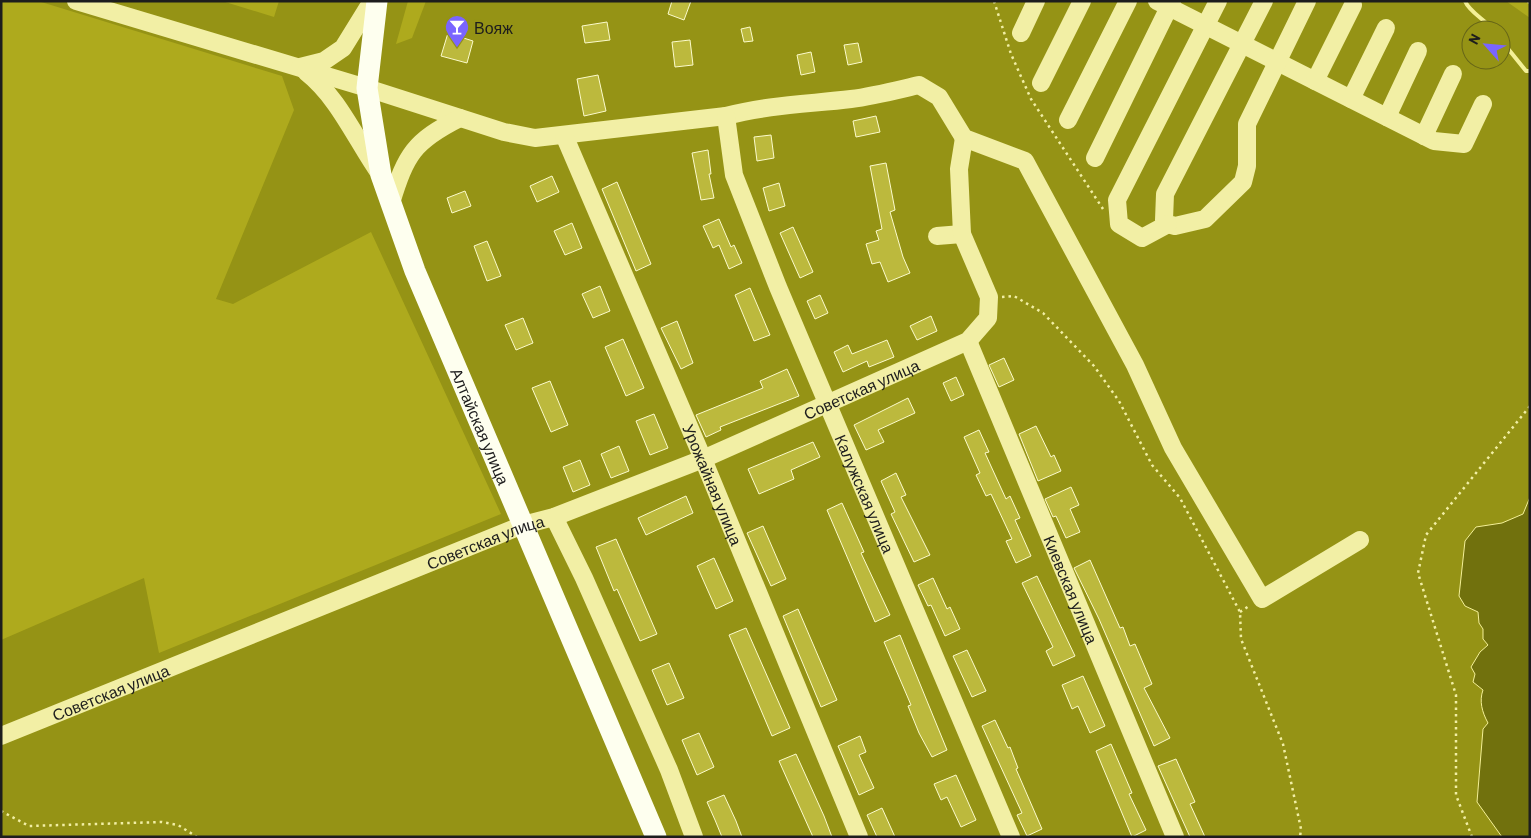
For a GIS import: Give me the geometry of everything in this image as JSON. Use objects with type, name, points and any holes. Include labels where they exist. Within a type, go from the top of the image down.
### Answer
[{"type":"main road","name":"Алтайская улица","points":[[377,1],[367,88],[381,176],[415,271],[656,837]]},
{"type":"street","points":[[76,1],[300,67],[504,132],[535,138],[726,116],[746,110],[854,99],[919,86],[939,97],[964,138],[1025,161],[1136,365],[1173,448],[1262,599],[1360,540]]},
{"type":"street","points":[[300,67],[324,61],[343,48],[372,1]]},
{"type":"street","points":[[1021,33],[1036,1]]},
{"type":"street","points":[[1041,83],[1082,1]]},
{"type":"street","points":[[1068,120],[1128,1]]},
{"type":"street","points":[[1168,224],[1142,238],[1118,224],[1117,200],[1218,1]]},
{"type":"street","points":[[1264,1],[1165,194],[1164,220],[1168,224],[1175,226],[1205,219],[1243,182],[1247,166],[1247,124],[1308,1]]},
{"type":"street","points":[[1094,158],[1166,3],[1206,26],[1434,141],[1464,144],[1483,104]]},
{"type":"street","points":[[1316,81],[1353,5]]},
{"type":"street","points":[[1352,99],[1386,28]]},
{"type":"street","points":[[1387,118],[1418,51]]},
{"type":"street","points":[[300,67],[320,84],[345,117],[381,176]]},
{"type":"street","points":[[1424,136],[1453,74]]},
{"type":"street","name":"Калужская улица","points":[[726,116],[734,175],[778,287],[1011,837]]},
{"type":"street","points":[[391,203],[399,178],[414,150],[431,133],[460,118]]},
{"type":"street","name":"Урожайная улица","points":[[564,135],[703,458],[859,837]]},
{"type":"street","points":[[964,138],[959,168],[962,234],[989,297],[988,318],[968,341]]},
{"type":"street","points":[[937,236],[962,234]]},
{"type":"street","name":"Советская улица","points":[[1,736],[523,525],[554,517],[703,458],[968,341]]},
{"type":"street","name":"Киевская улица","points":[[968,341],[1175,837]]},
{"type":"street","points":[[554,517],[584,578],[662,754],[694,837]]},
{"type":"path","points":[[994,1],[1011,54],[1031,99],[1103,209],[1118,224]]},
{"type":"path","points":[[1528,1],[1530,6]]},
{"type":"path","points":[[989,297],[1014,296],[1042,313],[1094,366],[1119,401],[1152,465],[1180,498],[1240,612],[1241,639],[1283,744],[1301,829],[1300,837]]},
{"type":"path","points":[[1472,837],[1456,795],[1456,695],[1418,573],[1426,535],[1530,406]]},
{"type":"path","points":[[1,811],[29,826],[162,822],[178,825],[198,837]]},
{"type":"shaded area","points":[[1,1],[38,1],[282,76],[294,110],[216,299],[233,304],[371,232],[501,514],[159,653],[144,578],[1,640]]},
{"type":"shaded area","points":[[222,1],[279,1],[274,17]]},
{"type":"shaded area","points":[[408,1],[426,1],[412,38],[396,44]]},
{"type":"shaded area","points":[[1506,1],[1530,1],[1530,18]]},
{"type":"shaded area","points":[[1530,497],[1530,837],[1502,837],[1477,802],[1483,729],[1488,723],[1482,706],[1483,690],[1473,682],[1475,674],[1471,667],[1480,652],[1488,645],[1483,639],[1483,629],[1479,623],[1478,612],[1465,606],[1459,596],[1465,541],[1476,527],[1502,523],[1523,514]]},
{"type":"building","points":[[672,1],[691,1],[684,20],[668,14]]},
{"type":"building","points":[[607,22],[610,40],[585,43],[582,26]]},
{"type":"building","points":[[750,27],[753,41],[744,42],[741,29]]},
{"type":"building","name":"Вояж","points":[[448,33],[473,41],[467,63],[441,56]]},
{"type":"building","points":[[690,40],[693,65],[675,67],[672,42]]},
{"type":"building","points":[[858,43],[862,62],[848,65],[844,45]]},
{"type":"building","points":[[811,52],[815,72],[801,75],[797,55]]},
{"type":"building","points":[[598,75],[606,111],[584,116],[577,79]]},
{"type":"building","points":[[876,116],[880,132],[856,137],[853,121]]},
{"type":"building","points":[[771,135],[774,158],[757,161],[754,137]]},
{"type":"building","points":[[708,150],[711,174],[709,174],[714,198],[701,200],[692,153]]},
{"type":"building","points":[[886,163],[895,210],[890,212],[903,257],[910,273],[888,282],[880,262],[872,264],[866,244],[879,240],[876,231],[882,229],[870,166]]},
{"type":"building","points":[[552,176],[559,192],[537,202],[530,186]]},
{"type":"building","points":[[617,182],[651,264],[636,271],[602,189]]},
{"type":"building","points":[[779,183],[785,206],[769,211],[763,188]]},
{"type":"building","points":[[465,191],[471,206],[452,213],[447,198]]},
{"type":"building","points":[[719,219],[731,247],[734,245],[742,263],[729,269],[719,245],[713,248],[703,226]]},
{"type":"building","points":[[572,223],[582,248],[565,255],[554,231]]},
{"type":"building","points":[[793,227],[813,272],[800,278],[780,233]]},
{"type":"building","points":[[487,241],[501,276],[487,281],[474,246]]},
{"type":"building","points":[[600,286],[610,311],[593,318],[582,294]]},
{"type":"building","points":[[750,288],[770,335],[754,341],[735,295]]},
{"type":"building","points":[[820,295],[828,313],[815,319],[807,301]]},
{"type":"building","points":[[931,316],[937,331],[917,340],[910,326]]},
{"type":"building","points":[[523,318],[533,343],[516,350],[505,325]]},
{"type":"building","points":[[677,321],[693,363],[681,369],[661,328]]},
{"type":"building","points":[[623,339],[644,388],[626,396],[605,347]]},
{"type":"building","points":[[887,340],[894,357],[869,367],[867,361],[843,372],[834,352],[848,345],[852,354]]},
{"type":"building","points":[[1004,358],[1014,380],[999,387],[989,365]]},
{"type":"building","points":[[787,369],[799,396],[720,427],[721,430],[706,437],[696,415],[763,388],[760,381]]},
{"type":"building","points":[[956,377],[964,395],[951,401],[943,383]]},
{"type":"building","points":[[550,381],[568,425],[551,432],[532,388]]},
{"type":"building","points":[[908,398],[915,413],[878,430],[884,442],[866,450],[854,425]]},
{"type":"building","points":[[654,414],[668,448],[650,455],[636,421]]},
{"type":"building","points":[[1036,426],[1051,457],[1054,455],[1061,471],[1038,481],[1019,434]]},
{"type":"building","points":[[979,430],[989,452],[985,453],[1006,499],[1010,496],[1020,518],[1015,520],[1031,556],[1016,563],[1006,541],[1012,539],[991,494],[986,496],[976,475],[980,473],[964,437]]},
{"type":"building","points":[[813,442],[820,457],[791,470],[794,479],[759,494],[748,469]]},
{"type":"building","points":[[619,446],[629,471],[611,478],[601,454]]},
{"type":"building","points":[[580,460],[590,485],[573,492],[563,467]]},
{"type":"building","points":[[896,473],[906,495],[901,497],[930,555],[914,562],[891,514],[895,512],[881,481]]},
{"type":"building","points":[[1071,487],[1079,505],[1070,509],[1080,532],[1066,538],[1056,516],[1053,517],[1045,499]]},
{"type":"building","points":[[686,496],[693,513],[646,535],[638,518]]},
{"type":"building","points":[[842,503],[864,552],[861,553],[890,615],[875,622],[827,510]]},
{"type":"building","points":[[763,526],[786,579],[771,586],[747,533]]},
{"type":"building","points":[[616,539],[657,634],[640,641],[617,589],[614,591],[596,547]]},
{"type":"building","points":[[714,558],[733,601],[716,609],[697,566]]},
{"type":"building","points":[[1090,560],[1120,628],[1123,627],[1130,646],[1135,644],[1152,684],[1144,688],[1170,738],[1154,746],[1099,619],[1074,568]]},
{"type":"building","points":[[1037,576],[1075,656],[1053,666],[1046,651],[1053,647],[1022,583]]},
{"type":"building","points":[[933,578],[947,609],[950,607],[960,629],[945,636],[931,605],[928,606],[918,585]]},
{"type":"building","points":[[798,609],[837,700],[821,707],[783,616]]},
{"type":"building","points":[[746,628],[790,728],[772,736],[729,635]]},
{"type":"building","points":[[900,635],[947,750],[932,757],[919,733],[908,706],[911,705],[884,642]]},
{"type":"building","points":[[967,650],[986,691],[972,697],[953,656]]},
{"type":"building","points":[[669,663],[684,698],[667,705],[652,670]]},
{"type":"building","points":[[1083,676],[1105,726],[1090,733],[1078,706],[1072,709],[1062,685]]},
{"type":"building","points":[[995,720],[1008,748],[1010,747],[1018,768],[1016,769],[1042,829],[1027,836],[1017,815],[1022,813],[982,726]]},
{"type":"building","points":[[699,733],[714,767],[697,775],[682,740]]},
{"type":"building","points":[[860,736],[866,752],[859,755],[874,788],[859,795],[838,746]]},
{"type":"building","points":[[1111,744],[1132,793],[1129,794],[1146,830],[1132,837],[1096,751]]},
{"type":"building","points":[[796,754],[832,837],[813,837],[779,761]]},
{"type":"building","points":[[1176,759],[1195,802],[1190,804],[1205,837],[1190,837],[1158,766]]},
{"type":"building","points":[[956,775],[976,820],[961,827],[947,797],[941,800],[934,784]]},
{"type":"building","points":[[724,795],[742,837],[722,837],[707,802]]},
{"type":"building","points":[[882,808],[895,837],[877,837],[867,815]]},
{"type":"waterway","points":[[1465,1],[1470,9],[1483,20]]},
{"type":"waterway","points":[[1511,52],[1526,71],[1530,71]]},
{"type":"place","name":"Вояж","points":[[457,48]]}]
